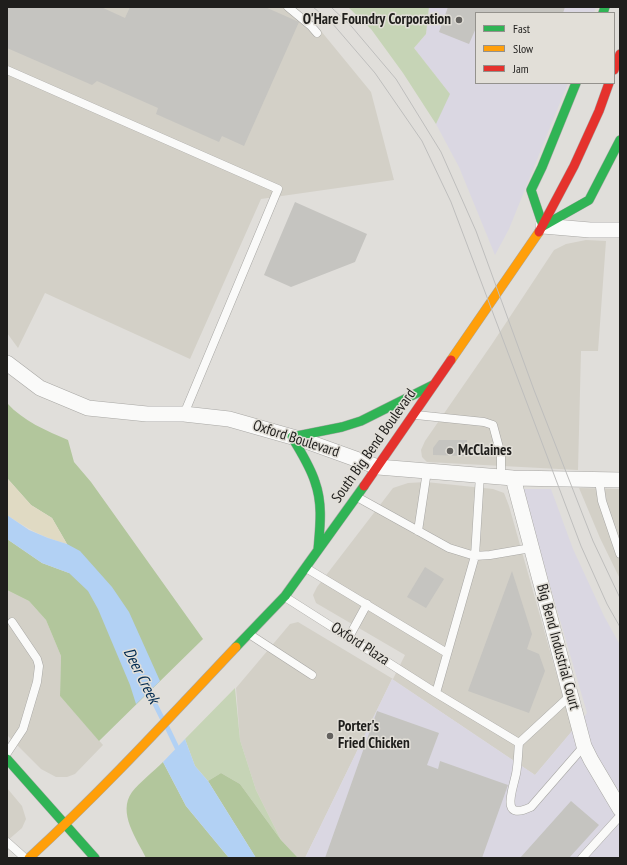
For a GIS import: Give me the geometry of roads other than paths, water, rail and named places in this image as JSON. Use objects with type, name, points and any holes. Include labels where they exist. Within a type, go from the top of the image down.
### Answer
[{"type":"main road","points":[[615,67],[620,54]]},
{"type":"main road","points":[[576,84],[542,167],[530,190],[543,226],[589,200],[620,140]]},
{"type":"main road","name":"South Big Bend Boulevard","points":[[29,858],[105,785],[285,596],[378,467],[543,226],[574,166],[599,111],[609,84]]},
{"type":"main road","points":[[318,550],[320,521],[319,497],[315,482],[292,437],[362,422],[434,385]]},
{"type":"main road","points":[[7,759],[95,858]]},
{"type":"street","points":[[543,226],[590,230],[620,230]]},
{"type":"street","name":"Oxford Boulevard","points":[[7,362],[40,388],[88,408],[148,414],[184,414],[229,418],[292,437],[378,467],[507,477],[620,480]]},
{"type":"street","name":"Big Bend Industrial Court","points":[[507,477],[532,548],[584,746],[620,809]]},
{"type":"lane","points":[[288,7],[311,26],[317,33]]},
{"type":"lane","points":[[7,70],[278,189],[184,414]]},
{"type":"lane","points":[[414,414],[484,422],[493,425],[507,477]]},
{"type":"lane","points":[[418,531],[427,471]]},
{"type":"lane","points":[[436,693],[475,556],[480,475]]},
{"type":"lane","points":[[599,480],[602,501],[620,554]]},
{"type":"lane","points":[[356,496],[449,548],[475,556],[490,556],[532,548]]},
{"type":"lane","points":[[305,568],[447,653]]},
{"type":"lane","name":"Oxford Plaza","points":[[285,596],[436,693],[519,743]]},
{"type":"lane","points":[[349,637],[367,604]]},
{"type":"lane","points":[[7,753],[23,729],[37,682],[39,666],[37,659],[12,622]]},
{"type":"lane","points":[[249,634],[312,675]]},
{"type":"lane","points":[[571,695],[519,743],[516,772],[509,802],[512,807],[516,810],[525,810],[531,806],[584,746]]},
{"type":"lane","points":[[582,858],[620,816]]},
{"type":"lane","points":[[7,842],[25,858]]},
{"type":"water","points":[[7,515],[29,530],[67,544],[80,551],[112,587],[129,612],[160,681],[136,704],[130,685],[98,609],[88,591],[69,573],[42,563],[7,539]]},
{"type":"water","points":[[185,739],[195,766],[208,781],[256,858],[229,858],[186,806],[163,762]]},
{"type":"waterway","name":"Deer Creek","points":[[147,688],[162,718]]},
{"type":"waterway","name":"Deer Creek","points":[[167,727],[180,754]]},
{"type":"tram line","points":[[313,7],[332,23],[375,73],[422,141],[451,202],[581,546],[607,604],[620,627]]},
{"type":"tram line","points":[[331,7],[352,27],[396,79],[441,152],[476,231],[534,390],[593,541],[620,598]]},
{"type":"place","name":"O'Hare Foundry Corporation","points":[[459,20]]},
{"type":"place","name":"McClaines","points":[[450,451]]},
{"type":"place","name":"Porter's Fried Chicken","points":[[330,736]]}]
